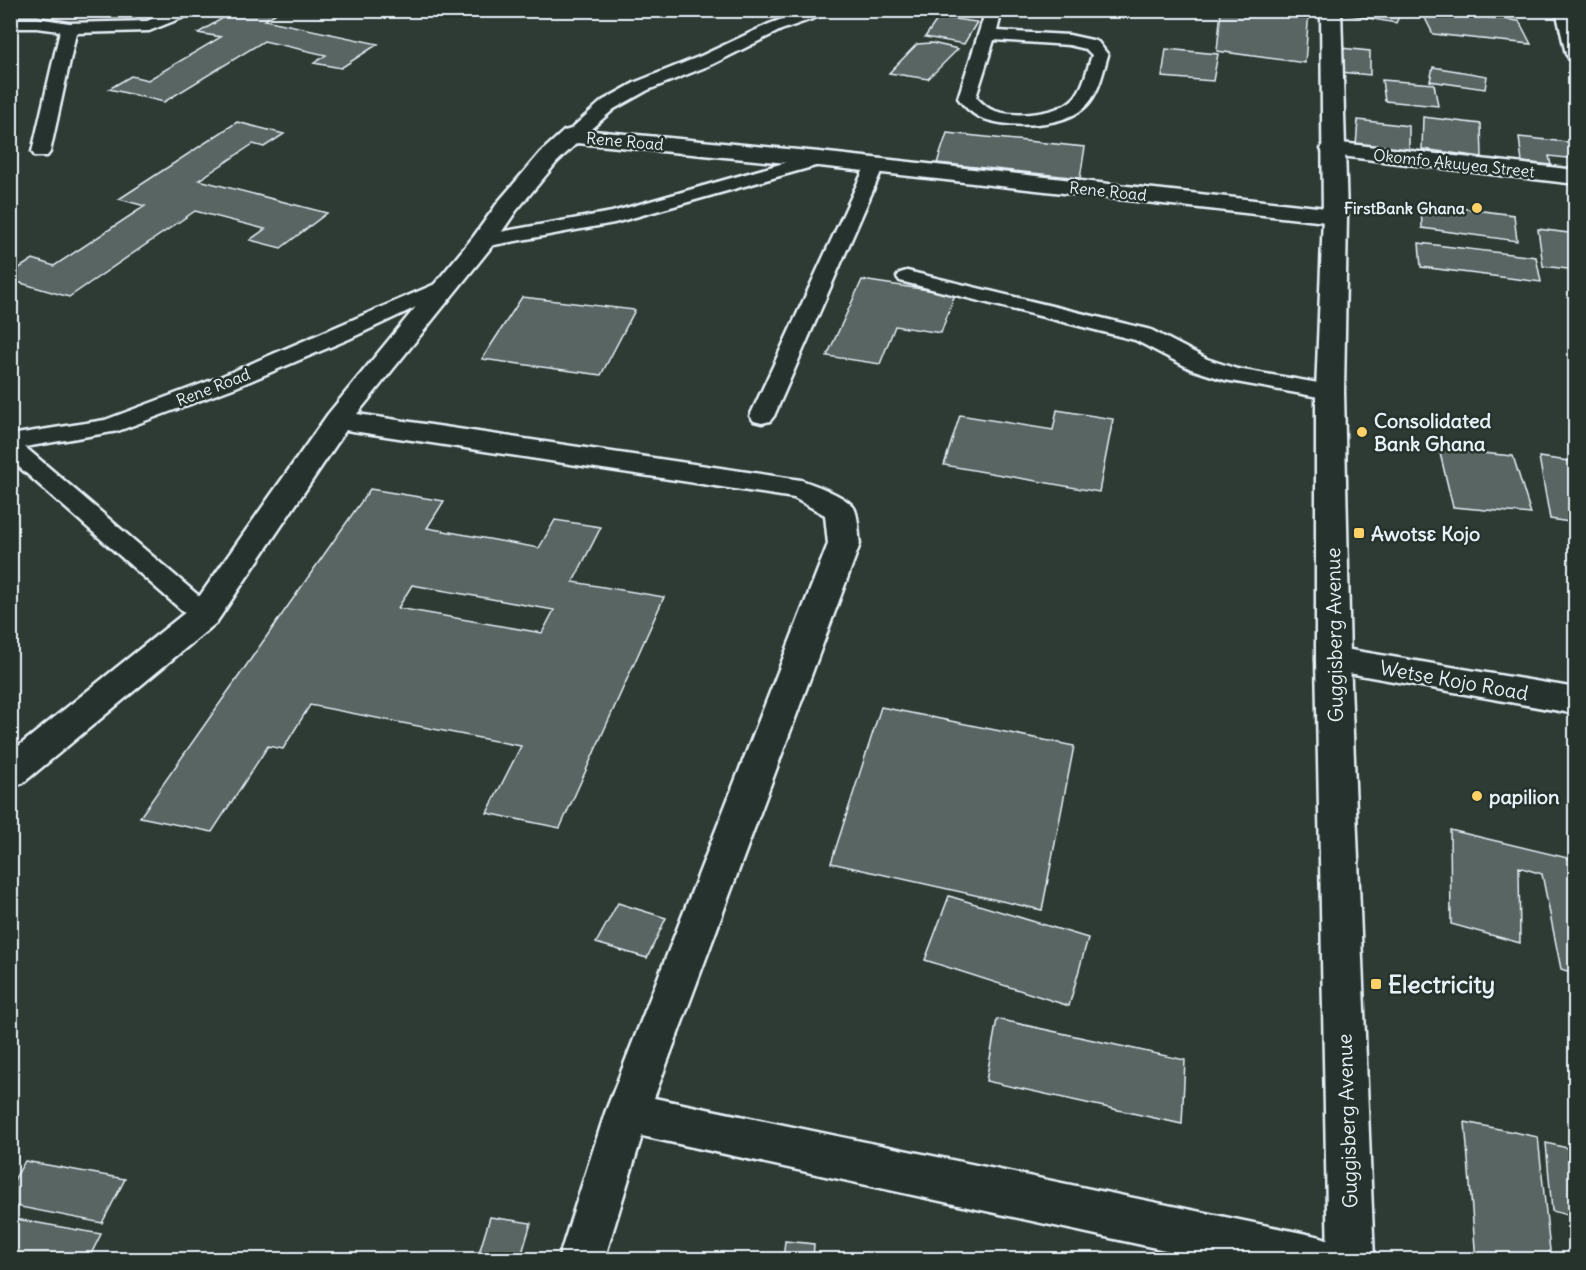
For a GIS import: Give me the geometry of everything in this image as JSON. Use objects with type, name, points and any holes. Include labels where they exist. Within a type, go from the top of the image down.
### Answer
[{"type":"street","name":"Guggisberg Avenue","points":[[1331,10],[1335,216],[1330,393],[1333,659],[1351,1260]]},
{"type":"street","points":[[1566,10],[1575,54]]},
{"type":"street","name":"Rene Road","points":[[447,285],[483,241],[507,206],[549,157],[572,136],[819,159],[1335,216]]},
{"type":"street","name":"Okomfo Akuyea Street","points":[[1332,149],[1575,178]]},
{"type":"street","points":[[10,773],[204,615],[338,420],[447,285]]},
{"type":"street","points":[[338,420],[801,490],[840,510],[844,544],[627,1113],[581,1260]]},
{"type":"street","name":"Wetse Kojo Road","points":[[1333,659],[1575,700]]},
{"type":"street","points":[[627,1113],[1321,1260]]},
{"type":"lane","points":[[10,23],[38,23],[69,28],[150,26],[188,10]]},
{"type":"lane","points":[[572,136],[608,105],[642,86],[707,60],[775,27],[823,10]]},
{"type":"lane","points":[[988,36],[1068,40],[1092,45],[1100,55],[1081,101],[1067,113],[1048,117],[1014,118],[984,113],[967,98],[988,36],[994,10]]},
{"type":"lane","points":[[41,152],[69,28]]},
{"type":"lane","points":[[483,241],[614,217],[819,159]]},
{"type":"lane","points":[[762,416],[875,165]]},
{"type":"lane","points":[[907,278],[1143,335],[1199,364],[1233,375],[1330,393]]},
{"type":"lane","name":"Rene Road","points":[[10,444],[110,426],[228,382],[341,334],[447,285]]},
{"type":"lane","points":[[10,444],[204,615]]},
{"type":"building","points":[[236,10],[281,10],[265,20],[378,44],[341,68],[314,63],[326,55],[264,41],[164,102],[109,89],[131,76],[148,80],[221,37],[198,33]]},
{"type":"building","points":[[1221,10],[1309,10],[1305,63],[1217,51]]},
{"type":"building","points":[[1340,10],[1402,10],[1396,23],[1339,13]]},
{"type":"building","points":[[1421,10],[1519,21],[1531,44],[1433,34]]},
{"type":"building","points":[[939,17],[977,22],[964,44],[925,37]]},
{"type":"building","points":[[932,43],[958,49],[928,79],[889,73],[917,44]]},
{"type":"building","points":[[1341,48],[1370,51],[1370,75],[1340,72]]},
{"type":"building","points":[[1166,49],[1218,54],[1213,81],[1162,77]]},
{"type":"building","points":[[1433,67],[1487,76],[1485,89],[1430,81]]},
{"type":"building","points":[[1382,80],[1434,84],[1438,106],[1385,101]]},
{"type":"building","points":[[1423,117],[1481,124],[1482,157],[1422,149]]},
{"type":"building","points":[[1358,120],[1409,126],[1409,153],[1356,146]]},
{"type":"building","points":[[237,122],[284,134],[264,147],[253,144],[199,180],[327,213],[281,248],[250,240],[265,229],[195,211],[69,297],[10,280],[10,274],[33,259],[54,266],[145,206],[119,199]]},
{"type":"building","points":[[947,133],[1085,147],[1080,178],[937,163]]},
{"type":"building","points":[[1519,137],[1576,143],[1576,159],[1549,156],[1551,165],[1522,162]]},
{"type":"building","points":[[1421,203],[1514,215],[1517,241],[1422,228]]},
{"type":"building","points":[[1538,229],[1576,234],[1576,270],[1543,266]]},
{"type":"building","points":[[1419,243],[1536,257],[1541,282],[1421,267]]},
{"type":"building","points":[[862,280],[955,294],[941,333],[895,326],[880,364],[827,356]]},
{"type":"building","points":[[522,297],[635,310],[601,375],[482,359]]},
{"type":"building","points":[[1057,410],[1113,419],[1099,492],[944,465],[960,415],[1053,430]]},
{"type":"building","points":[[1439,449],[1513,456],[1531,514],[1453,507]]},
{"type":"building","points":[[1539,457],[1576,462],[1576,523],[1550,519]]},
{"type":"building","points":[[370,489],[444,501],[427,528],[539,548],[555,520],[601,527],[573,582],[664,597],[560,828],[487,813],[521,746],[310,705],[283,749],[268,746],[212,832],[140,817]],"holes":[[[412,585],[554,610],[542,633],[398,608]]]},
{"type":"building","points":[[881,707],[1074,746],[1042,910],[831,863]]},
{"type":"building","points":[[1450,830],[1576,860],[1576,974],[1561,969],[1542,874],[1519,867],[1520,943],[1451,924]]},
{"type":"building","points":[[949,896],[1088,938],[1069,1006],[925,960]]},
{"type":"building","points":[[618,903],[666,918],[647,958],[596,943]]},
{"type":"building","points":[[997,1019],[1185,1060],[1182,1124],[986,1081]]},
{"type":"building","points":[[1465,1122],[1538,1137],[1551,1260],[1476,1260]]},
{"type":"building","points":[[1546,1143],[1576,1150],[1576,1217],[1552,1211]]},
{"type":"building","points":[[25,1161],[125,1179],[102,1223],[10,1205],[10,1187]]},
{"type":"building","points":[[490,1217],[531,1223],[520,1260],[477,1260]]},
{"type":"building","points":[[10,1218],[101,1234],[88,1260],[10,1260]]},
{"type":"building","points":[[785,1241],[814,1244],[813,1260],[783,1260]]},
{"type":"place","name":"FirstBank Ghana","points":[[1477,208]]},
{"type":"place","name":"Consolidated Bank Ghana","points":[[1362,432]]},
{"type":"place","name":"Awotsɛ Kojo","points":[[1359,533]]},
{"type":"place","name":"papilion","points":[[1477,796]]},
{"type":"place","name":"Electricity","points":[[1376,984]]}]
